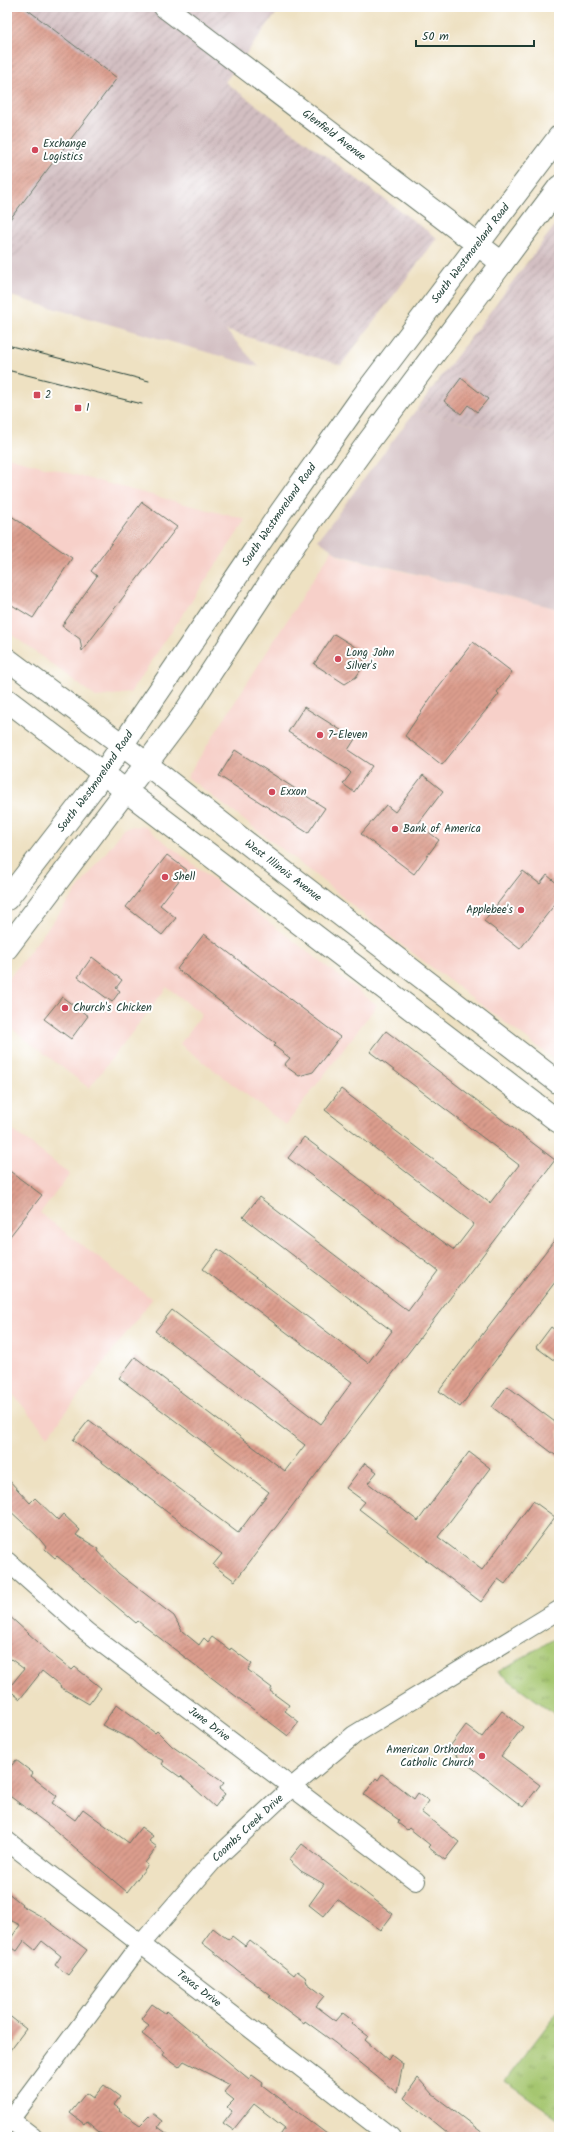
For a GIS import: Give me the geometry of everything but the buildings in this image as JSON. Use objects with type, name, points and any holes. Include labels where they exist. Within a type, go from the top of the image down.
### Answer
[{"type":"main road","name":"Glenfield Avenue","points":[[165,7],[502,263]]},
{"type":"main road","name":"South Westmoreland Road","points":[[7,899],[103,773],[121,744],[280,513],[360,400],[559,136]]},
{"type":"main road","points":[[7,948],[181,718],[301,535],[559,187]]},
{"type":"main road","points":[[280,513],[301,535]]},
{"type":"main road","name":"West Illinois Avenue","points":[[7,659],[121,744],[559,1083]]},
{"type":"main road","points":[[7,700],[559,1122]]},
{"type":"main road","points":[[505,1082],[524,1056]]},
{"type":"street","name":"June Drive","points":[[7,1561],[81,1627],[416,1881]]},
{"type":"street","name":"Coombs Creek Drive","points":[[8,2120],[141,1944],[212,1862],[292,1787],[354,1735],[559,1610]]},
{"type":"street","name":"Texas Drive","points":[[7,1842],[391,2137]]},
{"type":"street","points":[[8,2120],[33,2137]]},
{"type":"shaded area","points":[[7,7],[281,7],[225,82],[437,238],[341,365],[7,265]]},
{"type":"shaded area","points":[[236,7],[277,7],[244,51],[224,33]]},
{"type":"shaded area","points":[[203,64],[225,82],[202,116],[185,156],[179,192],[179,226],[188,266],[208,311],[259,367],[7,295],[7,261],[68,225],[95,203],[118,180],[159,129]]},
{"type":"shaded area","points":[[559,220],[559,447],[416,410]]},
{"type":"shaded area","points":[[416,410],[559,447],[559,609],[339,555],[318,540]]},
{"type":"shaded area","points":[[7,457],[246,520],[130,693],[96,697],[7,631]]},
{"type":"shaded area","points":[[332,550],[339,556],[559,609],[559,1063],[390,936],[308,869],[187,777]]},
{"type":"shaded area","points":[[130,826],[145,827],[377,1005],[286,1125],[180,1044],[202,1014],[167,987],[89,1088],[7,1025],[7,981],[124,829]]},
{"type":"shaded area","points":[[7,1126],[70,1174],[40,1213],[152,1299],[48,1436],[7,1387]]},
{"type":"green space","points":[[559,1636],[559,1717],[498,1672]]},
{"type":"green space","points":[[559,2010],[559,2119],[505,2081]]},
{"type":"tram line","points":[[7,345],[149,381]]},
{"type":"tram line","points":[[7,370],[142,404]]},
{"type":"place","name":"Exchange Logistics","points":[[35,150]]},
{"type":"place","name":"2","points":[[37,395]]},
{"type":"place","name":"1","points":[[78,408]]},
{"type":"place","name":"Long John Silver's","points":[[338,659]]},
{"type":"place","name":"7-Eleven","points":[[320,735]]},
{"type":"place","name":"Exxon","points":[[272,792]]},
{"type":"place","name":"Bank of America","points":[[395,829]]},
{"type":"place","name":"Shell","points":[[165,877]]},
{"type":"place","name":"Applebee's","points":[[521,910]]},
{"type":"place","name":"Church's Chicken","points":[[65,1008]]},
{"type":"place","name":"American Orthodox Catholic Church","points":[[482,1756]]}]
